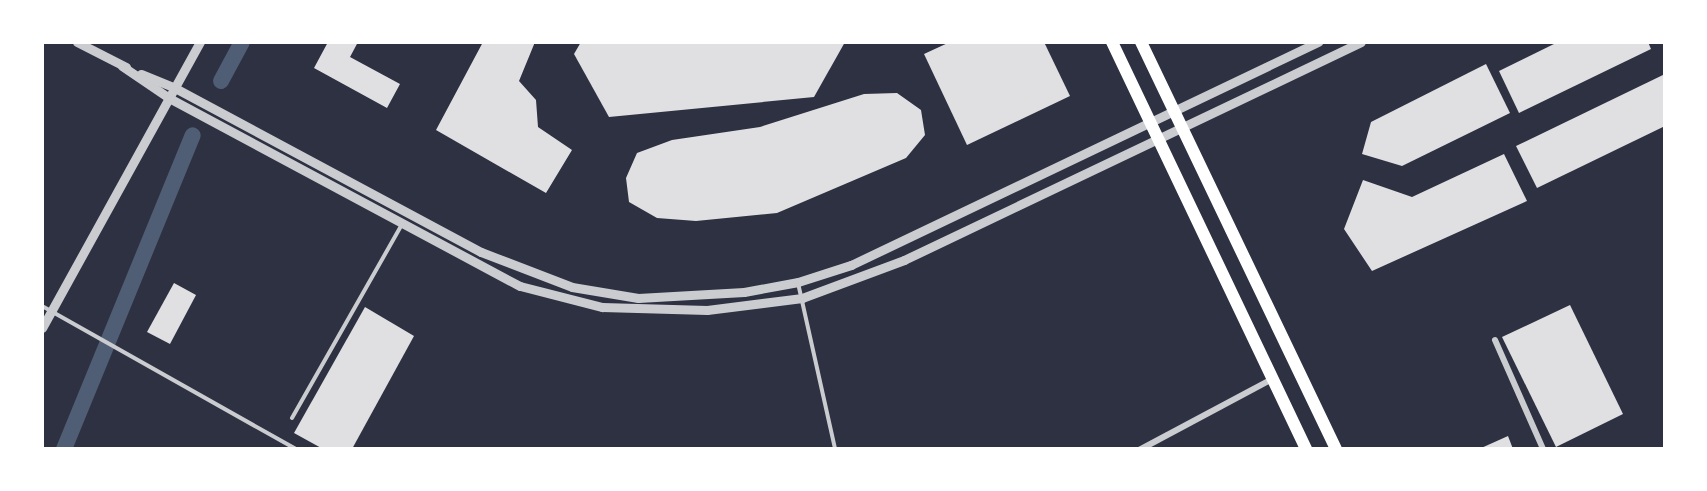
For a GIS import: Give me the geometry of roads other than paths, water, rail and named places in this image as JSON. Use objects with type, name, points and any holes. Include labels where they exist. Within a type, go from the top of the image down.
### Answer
[{"type":"highway","points":[[1112,42],[1160,138],[1306,449]]},
{"type":"highway","points":[[1140,42],[1336,449]]},
{"type":"street","points":[[78,42],[122,66],[170,98],[520,286],[572,303],[635,311],[707,310],[802,298],[904,260],[1357,43]]},
{"type":"street","points":[[42,328],[200,42]]},
{"type":"street","points":[[122,66],[175,88],[481,252],[572,288],[638,298],[744,292],[798,282],[899,245],[1318,42]]},
{"type":"street","points":[[1495,340],[1543,449]]},
{"type":"street","points":[[1141,449],[1272,379]]},
{"type":"lane","points":[[292,418],[402,223]]},
{"type":"lane","points":[[798,282],[835,449]]},
{"type":"lane","points":[[42,306],[296,449]]},
{"type":"waterway","points":[[221,81],[242,42]]},
{"type":"waterway","points":[[64,449],[193,135]]}]
